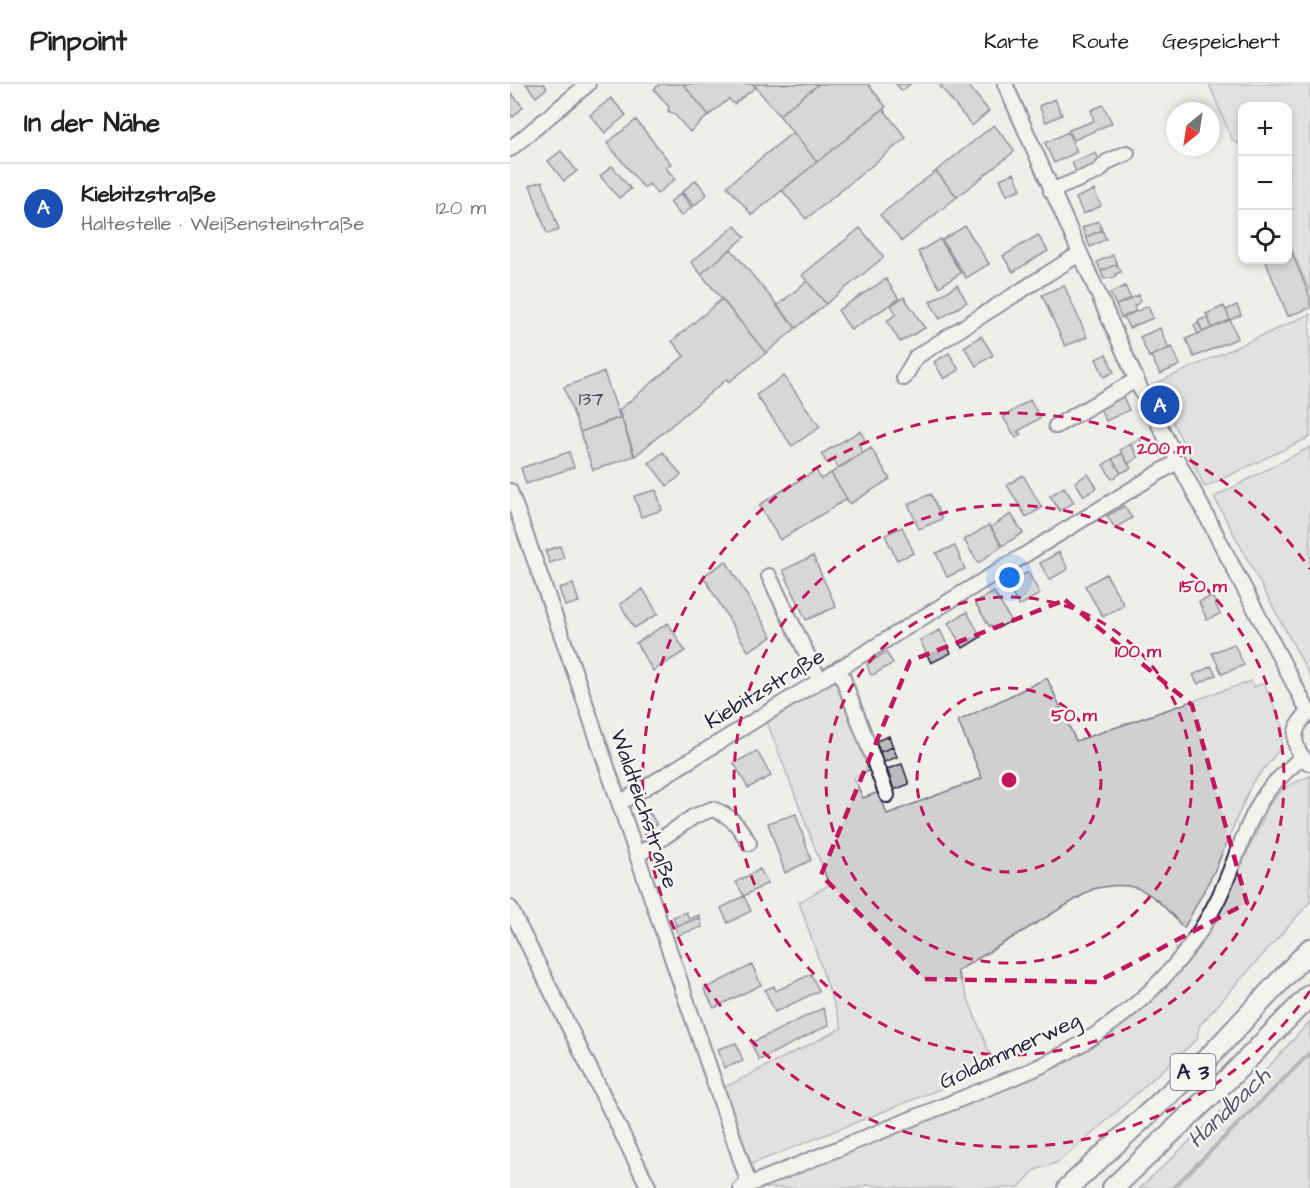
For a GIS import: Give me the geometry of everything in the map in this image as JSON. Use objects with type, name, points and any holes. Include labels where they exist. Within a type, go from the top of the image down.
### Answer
[{"type":"highway","name":"A 3","points":[[1068,1188],[1210,1055],[1310,949]]},
{"type":"highway","name":"A 3","points":[[1113,1188],[1199,1108],[1310,995]]},
{"type":"street","points":[[510,149],[588,84]]},
{"type":"street","points":[[1005,84],[1136,380],[1310,713],[1303,718],[1295,733],[1295,742],[1306,760]]},
{"type":"street","points":[[1052,191],[1099,171],[1107,162],[1127,153]]},
{"type":"street","points":[[904,378],[916,357],[1079,254]]},
{"type":"street","points":[[1056,426],[1136,380]]},
{"type":"street","name":"Kiebitzstraße","points":[[620,803],[1178,461]]},
{"type":"street","name":"Waldteichstraße","points":[[510,491],[638,855],[734,1142],[745,1186]]},
{"type":"street","points":[[769,576],[819,679]]},
{"type":"street","points":[[839,668],[887,795]]},
{"type":"street","name":"Goldammerweg","points":[[745,1186],[1041,1065],[1078,1046],[1117,1020],[1150,992],[1191,944],[1216,903],[1264,796],[1306,760]]},
{"type":"street","points":[[638,855],[693,817],[712,809],[725,813],[737,824],[748,843]]},
{"type":"street","points":[[510,909],[649,1188]]},
{"type":"highlighted area","points":[[1065,600],[1192,705],[1247,903],[1097,982],[924,979],[821,875],[910,661]]},
{"type":"shaded area","points":[[1209,84],[1310,84],[1310,292],[1292,250],[1292,102],[1238,102],[1238,144],[1232,140],[1220,111],[1220,102],[1216,102]]},
{"type":"shaded area","points":[[1310,314],[1310,437],[1205,487],[1154,384]]},
{"type":"shaded area","points":[[1310,447],[1310,676],[1214,497]]},
{"type":"shaded area","points":[[834,678],[842,685],[870,770],[854,778],[863,798],[879,792],[887,814],[982,778],[958,721],[1047,678],[1076,741],[1251,681],[1254,687],[1264,683],[1283,727],[1281,748],[1252,783],[1215,870],[1184,928],[1154,898],[1135,887],[1123,885],[1093,889],[957,971],[995,1067],[752,1164],[746,1158],[721,1089],[842,1028],[799,902],[829,885],[766,719]]},
{"type":"shaded area","points":[[1310,776],[1310,902],[1199,1026],[1197,1039],[1084,1141],[1056,1163],[1035,1170],[1018,1188],[906,1188],[867,1185],[859,1188],[758,1188],[1048,1070],[1124,1024],[1176,974],[1211,926],[1269,805],[1285,787]]},
{"type":"shaded area","points":[[1310,1021],[1310,1185],[1308,1188],[1140,1188],[1270,1065]]},
{"type":"building","points":[[526,84],[544,84],[547,88],[536,97]]},
{"type":"building","points":[[660,84],[683,84],[709,115],[690,132],[674,114],[668,111],[669,107],[654,89]]},
{"type":"building","points":[[683,84],[753,84],[756,87],[734,104],[729,99],[709,115]]},
{"type":"building","points":[[753,84],[819,84],[779,115]]},
{"type":"building","points":[[819,84],[868,84],[886,107],[817,162],[779,115]]},
{"type":"building","points":[[896,84],[910,84],[902,91]]},
{"type":"building","points":[[967,84],[989,111],[972,126],[940,86]]},
{"type":"building","points":[[512,94],[523,107],[513,117],[510,113]]},
{"type":"building","points":[[611,98],[626,115],[605,133],[590,115]]},
{"type":"building","points":[[1055,99],[1062,115],[1046,122],[1039,106]]},
{"type":"building","points":[[1103,105],[1112,123],[1074,140],[1069,130],[1094,121],[1091,110]]},
{"type":"building","points":[[883,109],[906,138],[806,219],[782,190]]},
{"type":"building","points":[[636,120],[671,164],[666,168],[675,179],[657,194],[649,184],[644,188],[607,143]]},
{"type":"building","points":[[994,125],[1015,151],[957,197],[936,171]]},
{"type":"building","points":[[793,132],[817,162],[752,215],[727,186]]},
{"type":"building","points":[[1068,132],[1077,152],[1054,163],[1045,143]]},
{"type":"building","points":[[561,151],[577,171],[564,181],[548,161]]},
{"type":"building","points":[[1096,153],[1101,164],[1078,178],[1072,162]]},
{"type":"building","points":[[612,166],[631,189],[619,198],[600,176]]},
{"type":"building","points":[[936,171],[957,197],[902,241],[880,215]]},
{"type":"building","points":[[1014,173],[1021,189],[1007,195],[1000,179]]},
{"type":"building","points":[[696,180],[707,194],[694,206],[682,192]]},
{"type":"building","points":[[542,181],[559,230],[547,234],[530,185]]},
{"type":"building","points":[[1094,190],[1101,206],[1083,214],[1076,198]]},
{"type":"building","points":[[681,193],[692,207],[681,216],[670,202]]},
{"type":"building","points":[[1098,221],[1102,230],[1086,237],[1082,228]]},
{"type":"building","points":[[735,226],[745,237],[701,274],[691,262]]},
{"type":"building","points":[[965,226],[989,264],[966,278],[942,240]]},
{"type":"building","points":[[860,228],[884,257],[826,304],[802,275]]},
{"type":"building","points":[[1102,230],[1106,239],[1090,247],[1086,237]]},
{"type":"building","points":[[1038,235],[1048,251],[1013,272],[1003,256]]},
{"type":"building","points":[[940,239],[961,273],[939,287],[918,252]]},
{"type":"building","points":[[731,249],[796,328],[766,353],[701,274]]},
{"type":"building","points":[[1292,253],[1310,297],[1310,308],[1288,316],[1267,264],[1292,264]]},
{"type":"building","points":[[1113,255],[1117,264],[1101,271],[1097,262]]},
{"type":"building","points":[[1117,264],[1121,272],[1115,274],[1116,277],[1104,279],[1101,271]]},
{"type":"building","points":[[886,279],[899,299],[851,330],[838,310]]},
{"type":"building","points":[[807,281],[826,304],[796,328],[777,306]]},
{"type":"building","points":[[957,285],[967,302],[940,319],[930,302]]},
{"type":"building","points":[[1064,285],[1087,337],[1065,346],[1042,295]]},
{"type":"building","points":[[1125,286],[1131,299],[1116,305],[1110,293]]},
{"type":"building","points":[[1139,295],[1141,301],[1134,306],[1136,311],[1121,318],[1116,305]]},
{"type":"building","points":[[904,297],[925,328],[900,342],[887,321],[896,314],[891,305]]},
{"type":"building","points":[[722,299],[766,353],[729,382],[727,379],[635,456],[619,410],[684,356],[672,341]]},
{"type":"building","points":[[1237,305],[1241,315],[1230,320],[1226,310]]},
{"type":"building","points":[[1148,306],[1153,318],[1129,328],[1124,317]]},
{"type":"building","points":[[1224,306],[1230,320],[1212,328],[1206,314]]},
{"type":"building","points":[[1208,317],[1212,328],[1203,332],[1198,321]]},
{"type":"building","points":[[1230,320],[1238,338],[1194,357],[1186,339]]},
{"type":"building","points":[[1198,323],[1203,332],[1198,334],[1194,325]]},
{"type":"building","points":[[1160,328],[1169,348],[1149,357],[1140,337]]},
{"type":"building","points":[[981,336],[993,355],[976,366],[964,347]]},
{"type":"building","points":[[1172,347],[1180,365],[1160,374],[1151,356]]},
{"type":"building","points":[[949,353],[959,370],[944,379],[934,362]]},
{"type":"building","points":[[1106,354],[1114,372],[1104,377],[1096,359]]},
{"type":"building","points":[[604,372],[620,418],[580,432],[564,387]]},
{"type":"building","points":[[784,376],[820,427],[792,446],[756,395]]},
{"type":"building","points":[[1121,392],[1129,410],[1106,421],[1097,403]]},
{"type":"building","points":[[1030,400],[1040,418],[1017,432],[1021,434],[1016,438],[1003,417]]},
{"type":"building","points":[[621,417],[634,456],[593,470],[580,432]]},
{"type":"building","points":[[860,431],[865,440],[858,444],[863,453],[838,468],[833,459],[827,463],[821,454]]},
{"type":"building","points":[[1139,438],[1148,452],[1138,457],[1130,444]]},
{"type":"building","points":[[1130,444],[1138,457],[1128,464],[1120,450]]},
{"type":"building","points":[[871,448],[890,479],[850,504],[831,473]]},
{"type":"building","points":[[569,452],[574,467],[526,484],[521,468]]},
{"type":"building","points":[[663,452],[681,475],[667,486],[649,463]]},
{"type":"building","points":[[1122,453],[1131,468],[1121,473],[1112,459]]},
{"type":"building","points":[[1112,459],[1121,473],[1112,479],[1103,465]]},
{"type":"building","points":[[816,470],[821,479],[831,473],[847,499],[780,540],[759,505]]},
{"type":"building","points":[[1088,474],[1097,488],[1084,496],[1075,482]]},
{"type":"building","points":[[1023,475],[1042,508],[1026,517],[1007,485]]},
{"type":"building","points":[[1064,487],[1074,502],[1060,511],[1050,496]]},
{"type":"building","points":[[656,490],[662,510],[641,517],[634,496]]},
{"type":"building","points":[[931,494],[942,519],[919,529],[908,504]]},
{"type":"building","points":[[1124,506],[1132,518],[1115,528],[1107,516]]},
{"type":"building","points":[[1011,514],[1023,533],[1002,546],[991,527]]},
{"type":"building","points":[[989,525],[1002,546],[978,563],[964,540]]},
{"type":"building","points":[[902,527],[914,553],[897,560],[885,535]]},
{"type":"building","points":[[560,546],[564,558],[550,563],[545,551]]},
{"type":"building","points":[[955,546],[965,569],[947,577],[936,553]]},
{"type":"building","points":[[1059,552],[1068,569],[1049,580],[1040,563]]},
{"type":"building","points":[[813,556],[836,607],[806,620],[783,570]]},
{"type":"building","points":[[726,561],[772,637],[748,651],[703,576]]},
{"type":"building","points":[[1028,572],[1040,594],[1019,606],[1006,584]]},
{"type":"building","points":[[1106,574],[1124,605],[1103,617],[1085,586]]},
{"type":"building","points":[[573,584],[579,602],[565,606],[559,588]]},
{"type":"building","points":[[643,589],[658,614],[634,628],[620,604]]},
{"type":"building","points":[[994,592],[1011,621],[994,630],[975,603]]},
{"type":"building","points":[[1212,596],[1220,614],[1207,620],[1199,602]]},
{"type":"building","points":[[967,612],[981,637],[963,648],[948,623]]},
{"type":"building","points":[[668,623],[685,651],[653,671],[636,643]]},
{"type":"building","points":[[940,630],[951,653],[931,663],[920,640]]},
{"type":"building","points":[[1234,644],[1244,665],[1222,674],[1212,653]]},
{"type":"building","points":[[886,652],[893,663],[873,675],[870,674],[867,664]]},
{"type":"building","points":[[1211,666],[1216,675],[1198,684],[1193,675]]},
{"type":"building","points":[[889,736],[893,747],[880,752],[876,741]]},
{"type":"building","points":[[893,747],[897,757],[884,762],[880,752]]},
{"type":"building","points":[[757,751],[771,776],[748,788],[734,763]]},
{"type":"building","points":[[902,764],[909,784],[894,790],[887,769]]},
{"type":"building","points":[[650,813],[657,825],[647,831],[640,819]]},
{"type":"building","points":[[796,814],[811,860],[785,873],[768,823]]},
{"type":"building","points":[[760,869],[768,883],[744,896],[736,882]]},
{"type":"building","points":[[744,896],[751,911],[728,923],[721,908]]},
{"type":"building","points":[[686,912],[689,919],[699,915],[700,918],[676,926],[673,917]]},
{"type":"building","points":[[700,918],[702,927],[678,935],[675,926]]},
{"type":"building","points":[[752,965],[761,985],[714,1008],[704,989]]},
{"type":"building","points":[[811,974],[819,991],[775,1012],[765,990],[774,986],[776,991]]},
{"type":"building","points":[[823,1008],[829,1025],[759,1060],[751,1043]]},
{"type":"building","points":[[736,1043],[743,1061],[724,1068],[718,1049]]},
{"type":"waterway","name":"Handbach","points":[[1173,1188],[1310,1053]]},
{"type":"place","name":"Kiebitzstraße","points":[[1160,405]]}]
